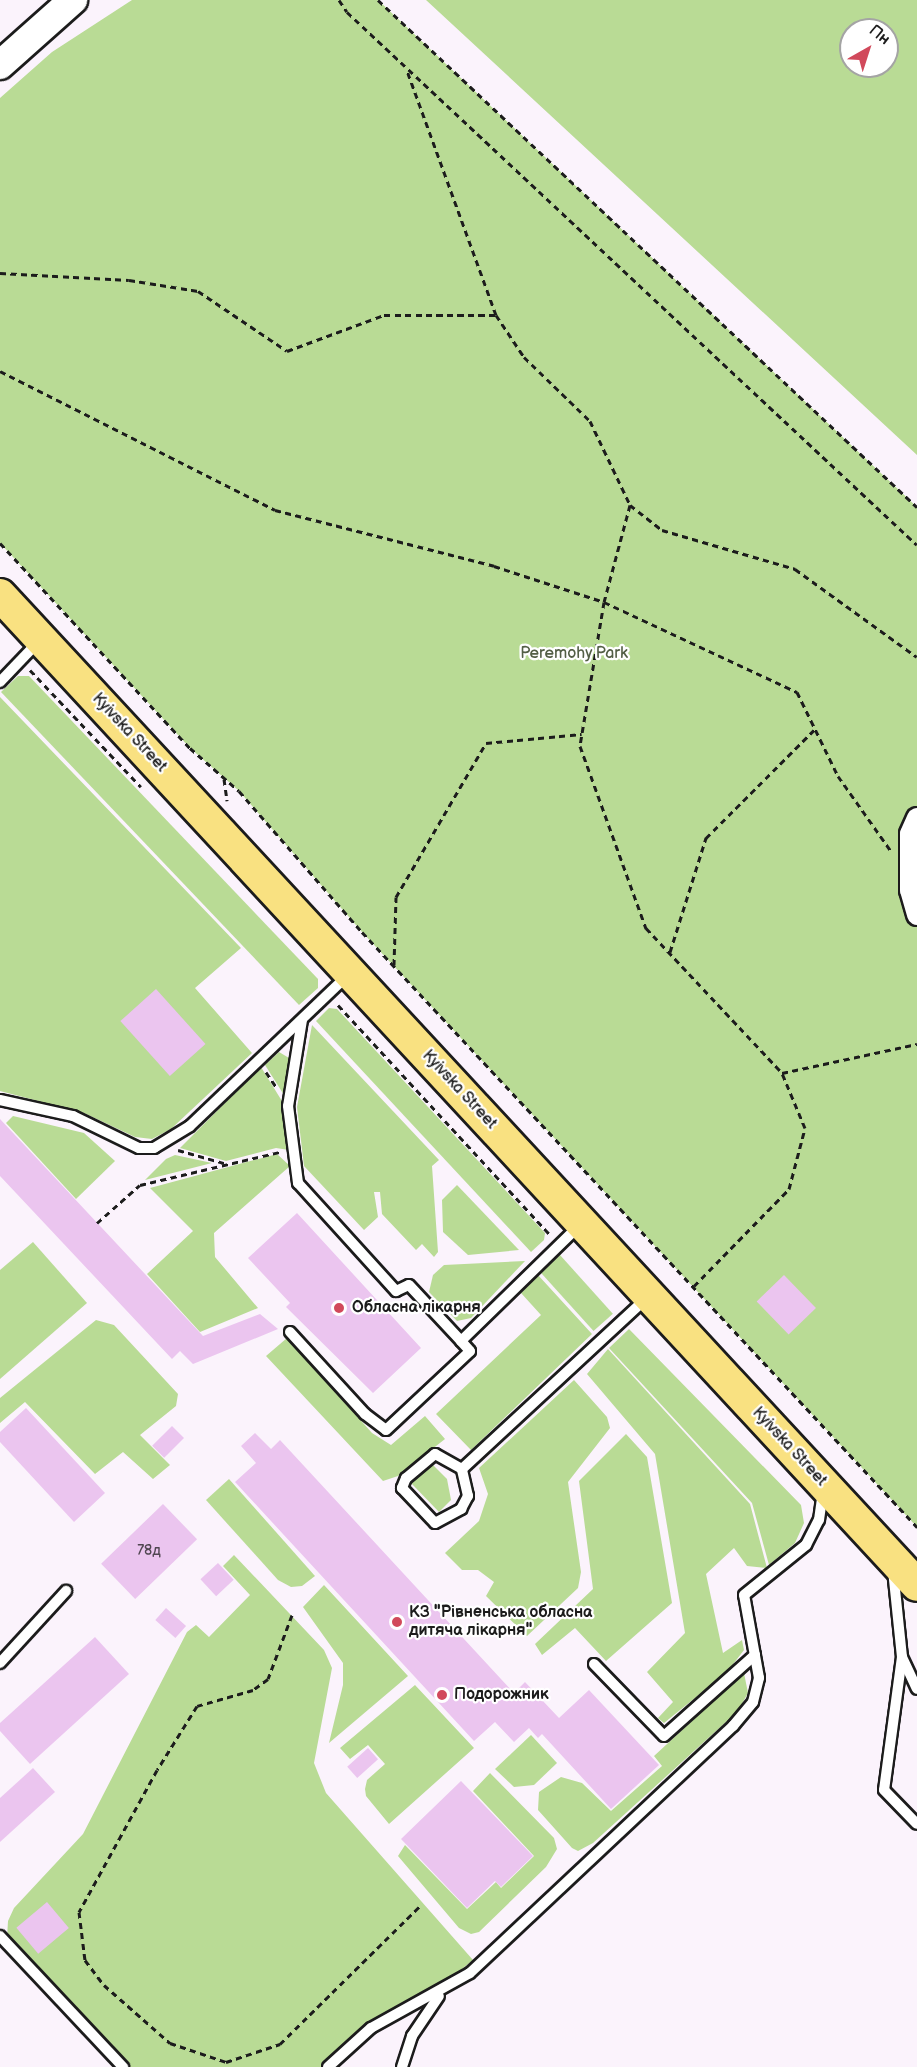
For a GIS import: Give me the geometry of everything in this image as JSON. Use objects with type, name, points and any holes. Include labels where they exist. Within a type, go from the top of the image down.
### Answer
[{"type":"main road","points":[[0,65],[73,0]]},
{"type":"main road","name":"Kyivska Street","points":[[0,596],[42,639],[341,982],[570,1234],[648,1296],[917,1585]]},
{"type":"street","points":[[917,818],[910,834],[910,872],[917,915]]},
{"type":"lane","points":[[0,682],[42,639]]},
{"type":"lane","points":[[0,1100],[73,1116],[139,1148],[162,1145],[190,1126],[259,1061],[286,1028],[302,1020],[341,982]]},
{"type":"lane","points":[[290,1332],[365,1414],[386,1430],[470,1352],[409,1285],[396,1290],[298,1183],[288,1106],[302,1020]]},
{"type":"lane","points":[[461,1341],[570,1234]]},
{"type":"lane","points":[[462,1470],[648,1296]]},
{"type":"lane","points":[[435,1454],[462,1470],[468,1496],[461,1509],[441,1523],[429,1519],[402,1488],[406,1478],[435,1454]]},
{"type":"lane","points":[[328,2067],[371,2028],[440,1993],[470,1973],[733,1726],[753,1702],[759,1678],[744,1594],[806,1545],[819,1520],[824,1484]]},
{"type":"lane","points":[[892,1558],[902,1657],[884,1790],[917,1824]]},
{"type":"lane","points":[[0,1663],[66,1591]]},
{"type":"lane","points":[[594,1664],[664,1736],[755,1655]]},
{"type":"lane","points":[[902,1657],[917,1689]]},
{"type":"lane","points":[[0,1936],[123,2067]]},
{"type":"lane","points":[[402,2067],[412,2036],[440,1993]]},
{"type":"path","points":[[339,0],[406,69],[917,546]]},
{"type":"path","points":[[378,0],[917,507]]},
{"type":"path","points":[[406,69],[496,315],[524,357],[590,420],[630,505],[662,530],[795,569],[917,657]]},
{"type":"path","points":[[0,273],[129,280],[198,291],[287,351],[384,315],[496,315]]},
{"type":"path","points":[[0,371],[275,510],[494,566],[604,602],[797,692],[838,776],[910,872]]},
{"type":"path","points":[[630,505],[604,602],[580,746],[646,928],[782,1073],[805,1128],[789,1189],[694,1286]]},
{"type":"path","points":[[0,543],[190,748],[239,791],[394,965],[917,1527]]},
{"type":"path","points":[[10,672],[29,669],[150,796]]},
{"type":"path","points":[[669,953],[706,838],[815,729]]},
{"type":"path","points":[[394,965],[396,897],[486,743],[582,734]]},
{"type":"path","points":[[341,982],[339,1007],[570,1234]]},
{"type":"path","points":[[782,1073],[917,1044]]},
{"type":"path","points":[[259,1061],[288,1106]]},
{"type":"path","points":[[162,1145],[225,1164]]},
{"type":"path","points":[[97,1223],[140,1185],[279,1151],[297,1163]]},
{"type":"path","points":[[292,1615],[268,1679],[253,1690],[197,1706],[157,1770],[79,1912],[86,1960],[104,1985],[170,2043],[226,2061],[280,2044],[422,1904]]},
{"type":"green space","name":"Peremohy Park","points":[[132,0],[378,0],[917,507],[917,1527],[362,932],[239,791],[190,748],[0,543],[0,98],[52,52]]},
{"type":"green space","points":[[426,0],[917,0],[917,455]]},
{"type":"green space","points":[[18,676],[29,676],[318,979],[318,988],[299,1005],[1,692]]},
{"type":"green space","points":[[0,697],[241,948],[195,988],[252,1053],[171,1129],[152,1139],[135,1137],[84,1113],[0,1091]]},
{"type":"green space","points":[[329,1008],[337,1009],[545,1233],[544,1240],[531,1252],[316,1021]]},
{"type":"green space","points":[[312,1025],[439,1160],[432,1166],[438,1252],[434,1257],[422,1244],[416,1250],[382,1214],[380,1192],[374,1192],[378,1217],[364,1230],[304,1166],[297,1107]]},
{"type":"green space","points":[[279,1052],[289,1058],[284,1095],[265,1065]]},
{"type":"green space","points":[[261,1067],[285,1106],[289,1150],[276,1148],[226,1161],[180,1148]]},
{"type":"green space","points":[[13,1116],[84,1133],[115,1161],[76,1199],[6,1123]]},
{"type":"green space","points":[[277,1154],[290,1166],[214,1233],[215,1257],[258,1308],[200,1332],[147,1274],[193,1231],[150,1188]]},
{"type":"green space","points":[[175,1155],[212,1163],[145,1180],[166,1159]]},
{"type":"green space","points":[[457,1185],[519,1250],[468,1255],[443,1232],[442,1200]]},
{"type":"green space","points":[[33,1242],[87,1303],[0,1379],[0,1270]]},
{"type":"green space","points":[[560,1255],[613,1314],[594,1331],[541,1272]]},
{"type":"green space","points":[[525,1261],[471,1318],[457,1321],[429,1292],[433,1275],[444,1265]]},
{"type":"green space","points":[[538,1275],[592,1334],[471,1450],[436,1414],[541,1315],[521,1293]]},
{"type":"green space","points":[[96,1320],[114,1325],[178,1394],[176,1406],[140,1435],[170,1465],[153,1479],[123,1452],[95,1474],[25,1402],[0,1423],[0,1398]]},
{"type":"green space","points":[[629,1329],[801,1505],[804,1523],[795,1543],[769,1565],[752,1503],[609,1348]]},
{"type":"green space","points":[[287,1338],[372,1433],[391,1445],[425,1416],[445,1439],[398,1476],[383,1481],[266,1356]]},
{"type":"green space","points":[[608,1349],[750,1504],[767,1568],[747,1566],[734,1548],[706,1574],[723,1653],[742,1640],[744,1650],[727,1672],[664,1723],[658,1718],[673,1702],[647,1672],[685,1633],[655,1454],[587,1374]]},
{"type":"green space","points":[[574,1380],[607,1417],[610,1428],[568,1482],[581,1572],[578,1588],[527,1636],[486,1596],[494,1582],[478,1570],[462,1570],[445,1553],[479,1521],[488,1494],[479,1468]]},
{"type":"green space","points":[[626,1434],[647,1457],[672,1603],[606,1661],[575,1628],[542,1655],[535,1644],[593,1589],[579,1481]]},
{"type":"green space","points":[[431,1463],[447,1479],[451,1500],[439,1512],[411,1483]]},
{"type":"green space","points":[[229,1479],[315,1576],[302,1586],[291,1587],[278,1580],[206,1500]]},
{"type":"green space","points":[[234,1555],[324,1650],[332,1668],[314,1763],[326,1793],[473,1960],[445,1983],[380,2015],[321,2067],[129,2067],[7,1938],[8,1921],[14,1908],[83,1834],[187,1632],[196,1625],[209,1637],[250,1595],[223,1566]]},
{"type":"green space","points":[[324,1585],[408,1676],[329,1743],[343,1685],[343,1663],[303,1607]]},
{"type":"green space","points":[[744,1673],[748,1693],[738,1711],[593,1843],[578,1851],[572,1848],[538,1810],[539,1792],[561,1777],[582,1783],[611,1811],[662,1766],[654,1756]]},
{"type":"green space","points":[[415,1685],[474,1748],[389,1824],[366,1796],[365,1789],[367,1780],[385,1764],[368,1745],[350,1759],[340,1748]]},
{"type":"green space","points":[[531,1735],[557,1763],[534,1785],[514,1787],[495,1769]]},
{"type":"green space","points":[[490,1773],[554,1838],[557,1849],[546,1867],[479,1932],[471,1934],[459,1928],[398,1856],[405,1845],[467,1909],[496,1882],[501,1888],[534,1856],[473,1791]]},
{"type":"building","points":[[156,989],[206,1044],[170,1076],[120,1021]]},
{"type":"building","points":[[0,1119],[203,1336],[260,1314],[278,1329],[193,1364],[180,1351],[172,1359],[0,1176]]},
{"type":"building","name":"Обласна лікарня","points":[[297,1213],[421,1348],[373,1393],[286,1307],[290,1303],[248,1258]]},
{"type":"building","points":[[784,1275],[816,1308],[789,1334],[757,1301]]},
{"type":"building","points":[[26,1408],[105,1493],[74,1522],[0,1442],[0,1432]]},
{"type":"building","points":[[172,1426],[184,1438],[164,1458],[152,1446]]},
{"type":"building","name":"КЗ \"Рівненська обласна дитяча лікарня\"","points":[[255,1433],[271,1449],[280,1440],[514,1693],[525,1682],[559,1718],[589,1690],[659,1765],[611,1809],[542,1734],[538,1738],[529,1728],[514,1742],[495,1722],[474,1741],[235,1482],[256,1463],[241,1446]]},
{"type":"building","points":[[163,1504],[197,1539],[135,1599],[101,1564]]},
{"type":"building","points":[[218,1563],[234,1580],[216,1596],[200,1579]]},
{"type":"building","points":[[166,1608],[186,1626],[175,1638],[155,1620]]},
{"type":"building","points":[[95,1637],[129,1674],[30,1764],[0,1731],[0,1723]]},
{"type":"building","points":[[368,1748],[378,1759],[357,1778],[347,1767]]},
{"type":"building","points":[[33,1768],[55,1792],[0,1842],[0,1798]]},
{"type":"building","points":[[461,1781],[533,1856],[501,1887],[495,1881],[467,1908],[401,1839]]},
{"type":"building","points":[[47,1902],[69,1928],[38,1954],[16,1928]]},
{"type":"place","name":"Обласна лікарня","points":[[339,1308]]},
{"type":"place","name":"КЗ \"Рівненська обласна дитяча лікарня\"","points":[[397,1622]]},
{"type":"place","name":"Подорожник","points":[[442,1695]]}]
